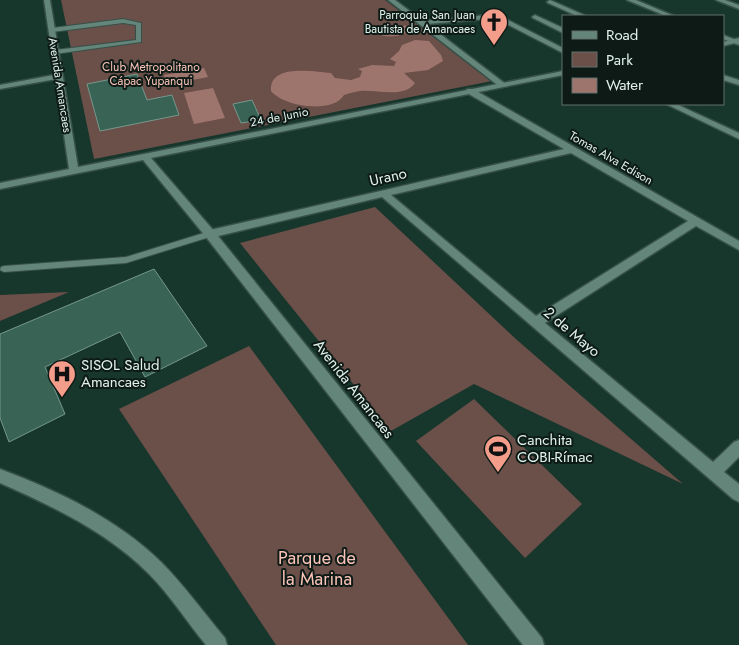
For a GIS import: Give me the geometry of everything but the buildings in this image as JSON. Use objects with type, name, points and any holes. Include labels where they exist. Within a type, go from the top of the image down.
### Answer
[{"type":"street","name":"Avenida Amancaes","points":[[47,0],[74,170]]},
{"type":"street","points":[[630,0],[668,15]]},
{"type":"street","points":[[719,0],[739,7]]},
{"type":"street","points":[[396,2],[420,23],[503,85]]},
{"type":"street","points":[[550,2],[580,15]]},
{"type":"street","points":[[420,23],[487,17],[500,18],[562,50]]},
{"type":"street","points":[[535,17],[562,30]]},
{"type":"street","points":[[724,37],[738,41]]},
{"type":"street","points":[[724,44],[738,41]]},
{"type":"street","name":"24 de Junio","points":[[0,186],[562,74]]},
{"type":"street","points":[[0,87],[59,76]]},
{"type":"street","points":[[724,77],[739,83]]},
{"type":"street","name":"Tomas Alva Edison","points":[[470,91],[739,246]]},
{"type":"street","points":[[672,105],[739,136]]},
{"type":"street","name":"Urano","points":[[210,234],[572,150]]},
{"type":"street","name":"Avenida Amancaes","points":[[144,156],[210,234],[535,645]]},
{"type":"street","name":"2 de Mayo","points":[[384,194],[739,494]]},
{"type":"street","points":[[536,322],[696,221]]},
{"type":"street","points":[[713,472],[739,447]]},
{"type":"street","points":[[0,476],[45,495],[104,526],[155,568],[218,645]]},
{"type":"lane","points":[[52,30],[123,21],[139,24],[140,29],[139,41],[55,52]]},
{"type":"lane","points":[[4,269],[126,260],[210,234]]},
{"type":"green space","name":"Club Metropolitano Cápac Yupanqui","points":[[61,0],[385,0],[492,81],[94,159]]},
{"type":"green space","points":[[375,207],[517,340],[683,484],[474,384],[391,431],[240,243]]},
{"type":"green space","points":[[69,292],[0,321],[0,295]]},
{"type":"green space","name":"Parque de la Marina","points":[[249,346],[468,645],[276,645],[119,409]]},
{"type":"green space","name":"Canchita COBI-Rímac","points":[[474,399],[582,504],[525,558],[416,441]]},
{"type":"water","points":[[397,25],[408,26],[411,31],[394,36],[384,36],[377,33],[379,30]]},
{"type":"water","points":[[415,40],[429,41],[441,55],[443,61],[428,70],[404,73],[415,83],[404,91],[360,91],[344,95],[330,105],[308,106],[286,101],[277,97],[271,91],[272,82],[277,76],[294,71],[331,73],[335,78],[351,80],[360,77],[362,71],[358,69],[372,65],[394,66],[396,62],[390,59],[399,51],[402,45]]},
{"type":"water","points":[[204,68],[208,77],[167,85],[164,75]]},
{"type":"water","points":[[213,88],[225,118],[194,124],[184,93]]},
{"type":"place","name":"Parroquia San Juan Bautista de Amancaes","points":[[494,46]]},
{"type":"place","name":"SISOL Salud Amancaes","points":[[62,398]]},
{"type":"place","name":"Canchita COBI-Rímac","points":[[498,473]]}]
